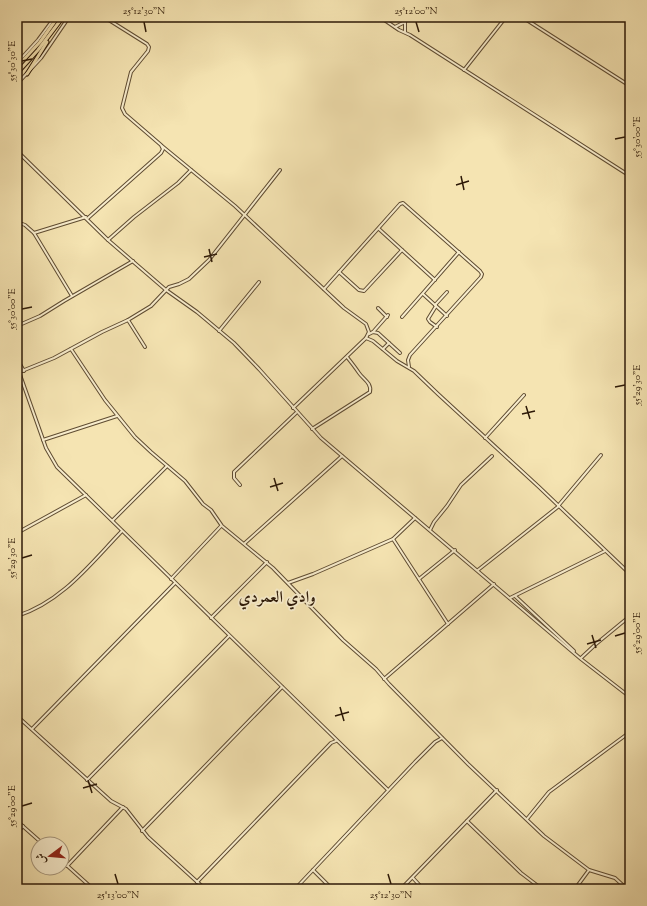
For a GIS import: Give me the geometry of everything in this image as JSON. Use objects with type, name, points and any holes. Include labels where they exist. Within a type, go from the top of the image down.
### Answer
[{"type":"main road","points":[[17,67],[38,45],[58,17]]},
{"type":"main road","points":[[27,74],[63,17]]},
{"type":"main road","points":[[17,73],[49,37]]},
{"type":"street","points":[[17,63],[33,46],[55,17]]},
{"type":"street","points":[[17,84],[48,49],[69,17]]},
{"type":"street","points":[[104,17],[149,47],[148,51],[131,72],[122,108],[127,116],[244,214],[344,308],[368,326],[367,336]]},
{"type":"street","points":[[380,17],[630,176]]},
{"type":"street","points":[[405,33],[405,22],[408,17]]},
{"type":"street","points":[[464,70],[506,17]]},
{"type":"street","points":[[522,17],[630,86]]},
{"type":"street","points":[[395,27],[405,22]]},
{"type":"street","points":[[34,233],[87,218],[161,153],[163,150],[162,146]]},
{"type":"street","points":[[17,151],[108,240],[166,290],[197,312],[250,360],[312,429],[342,456],[455,550],[581,659],[630,697]]},
{"type":"street","points":[[108,240],[134,217],[178,183],[191,170]]},
{"type":"street","points":[[280,170],[244,214],[204,267],[184,282],[169,287],[151,306],[128,320],[71,349],[18,373],[43,440],[49,454],[57,466],[388,790]]},
{"type":"street","points":[[324,289],[400,204],[404,204],[480,271],[482,276],[409,357],[409,367]]},
{"type":"street","points":[[17,222],[25,225],[34,233],[72,296]]},
{"type":"street","points":[[379,229],[435,280]]},
{"type":"street","points":[[339,272],[359,290],[364,291],[402,250]]},
{"type":"street","points":[[402,317],[459,252]]},
{"type":"street","points":[[17,326],[40,316],[133,261]]},
{"type":"street","points":[[219,331],[259,282]]},
{"type":"street","points":[[437,327],[428,319],[435,305],[447,292]]},
{"type":"street","points":[[423,294],[447,316]]},
{"type":"street","points":[[293,408],[367,336],[373,332],[387,316],[378,308]]},
{"type":"street","points":[[128,320],[145,347]]},
{"type":"street","points":[[373,332],[378,333],[400,354]]},
{"type":"street","points":[[367,336],[397,361],[409,367],[630,574]]},
{"type":"street","points":[[383,349],[389,343]]},
{"type":"street","points":[[71,349],[93,384],[117,416],[143,445],[185,481],[203,504],[211,510],[222,526],[267,562],[343,640],[376,669],[384,679],[471,767],[553,843],[589,870],[615,878],[627,889]]},
{"type":"street","points":[[312,429],[369,393],[371,390],[369,384],[359,374],[347,357]]},
{"type":"street","points":[[17,359],[24,371]]},
{"type":"street","points":[[485,438],[524,395]]},
{"type":"street","points":[[240,485],[234,476],[235,471],[297,412]]},
{"type":"street","points":[[43,440],[117,416]]},
{"type":"street","points":[[478,570],[558,506],[601,455]]},
{"type":"street","points":[[245,544],[342,456]]},
{"type":"street","points":[[430,530],[434,522],[463,484],[492,456]]},
{"type":"street","points":[[113,520],[167,466]]},
{"type":"street","points":[[17,533],[86,495]]},
{"type":"street","points":[[288,584],[393,539],[415,518]]},
{"type":"street","points":[[171,579],[222,526]]},
{"type":"street","points":[[17,616],[38,608],[63,591],[122,531]]},
{"type":"street","points":[[393,539],[448,624]]},
{"type":"street","points":[[419,579],[455,550]]},
{"type":"street","points":[[510,598],[605,550]]},
{"type":"street","points":[[211,618],[267,562]]},
{"type":"street","points":[[32,730],[175,583]]},
{"type":"street","points":[[384,679],[494,584]]},
{"type":"street","points":[[515,596],[559,636],[581,659]]},
{"type":"street","points":[[581,659],[596,644],[630,616]]},
{"type":"street","points":[[87,780],[229,636]]},
{"type":"street","points":[[142,831],[282,687]]},
{"type":"street","points":[[17,716],[113,803],[128,811],[142,831],[205,889]]},
{"type":"street","points":[[527,819],[549,792],[630,732]]},
{"type":"street","points":[[295,889],[388,790],[425,752],[442,738]]},
{"type":"street","points":[[197,882],[331,743],[337,741]]},
{"type":"street","points":[[401,889],[497,790]]},
{"type":"street","points":[[70,863],[123,807]]},
{"type":"street","points":[[17,820],[34,836]]},
{"type":"street","points":[[467,821],[522,873],[542,889]]},
{"type":"street","points":[[17,833],[23,826]]},
{"type":"street","points":[[70,869],[93,889]]},
{"type":"street","points":[[313,870],[332,889]]},
{"type":"street","points":[[575,889],[589,870]]},
{"type":"street","points":[[412,878],[423,889]]},
{"type":"district","name":"وادي العمردي","points":[[277,596]]}]
